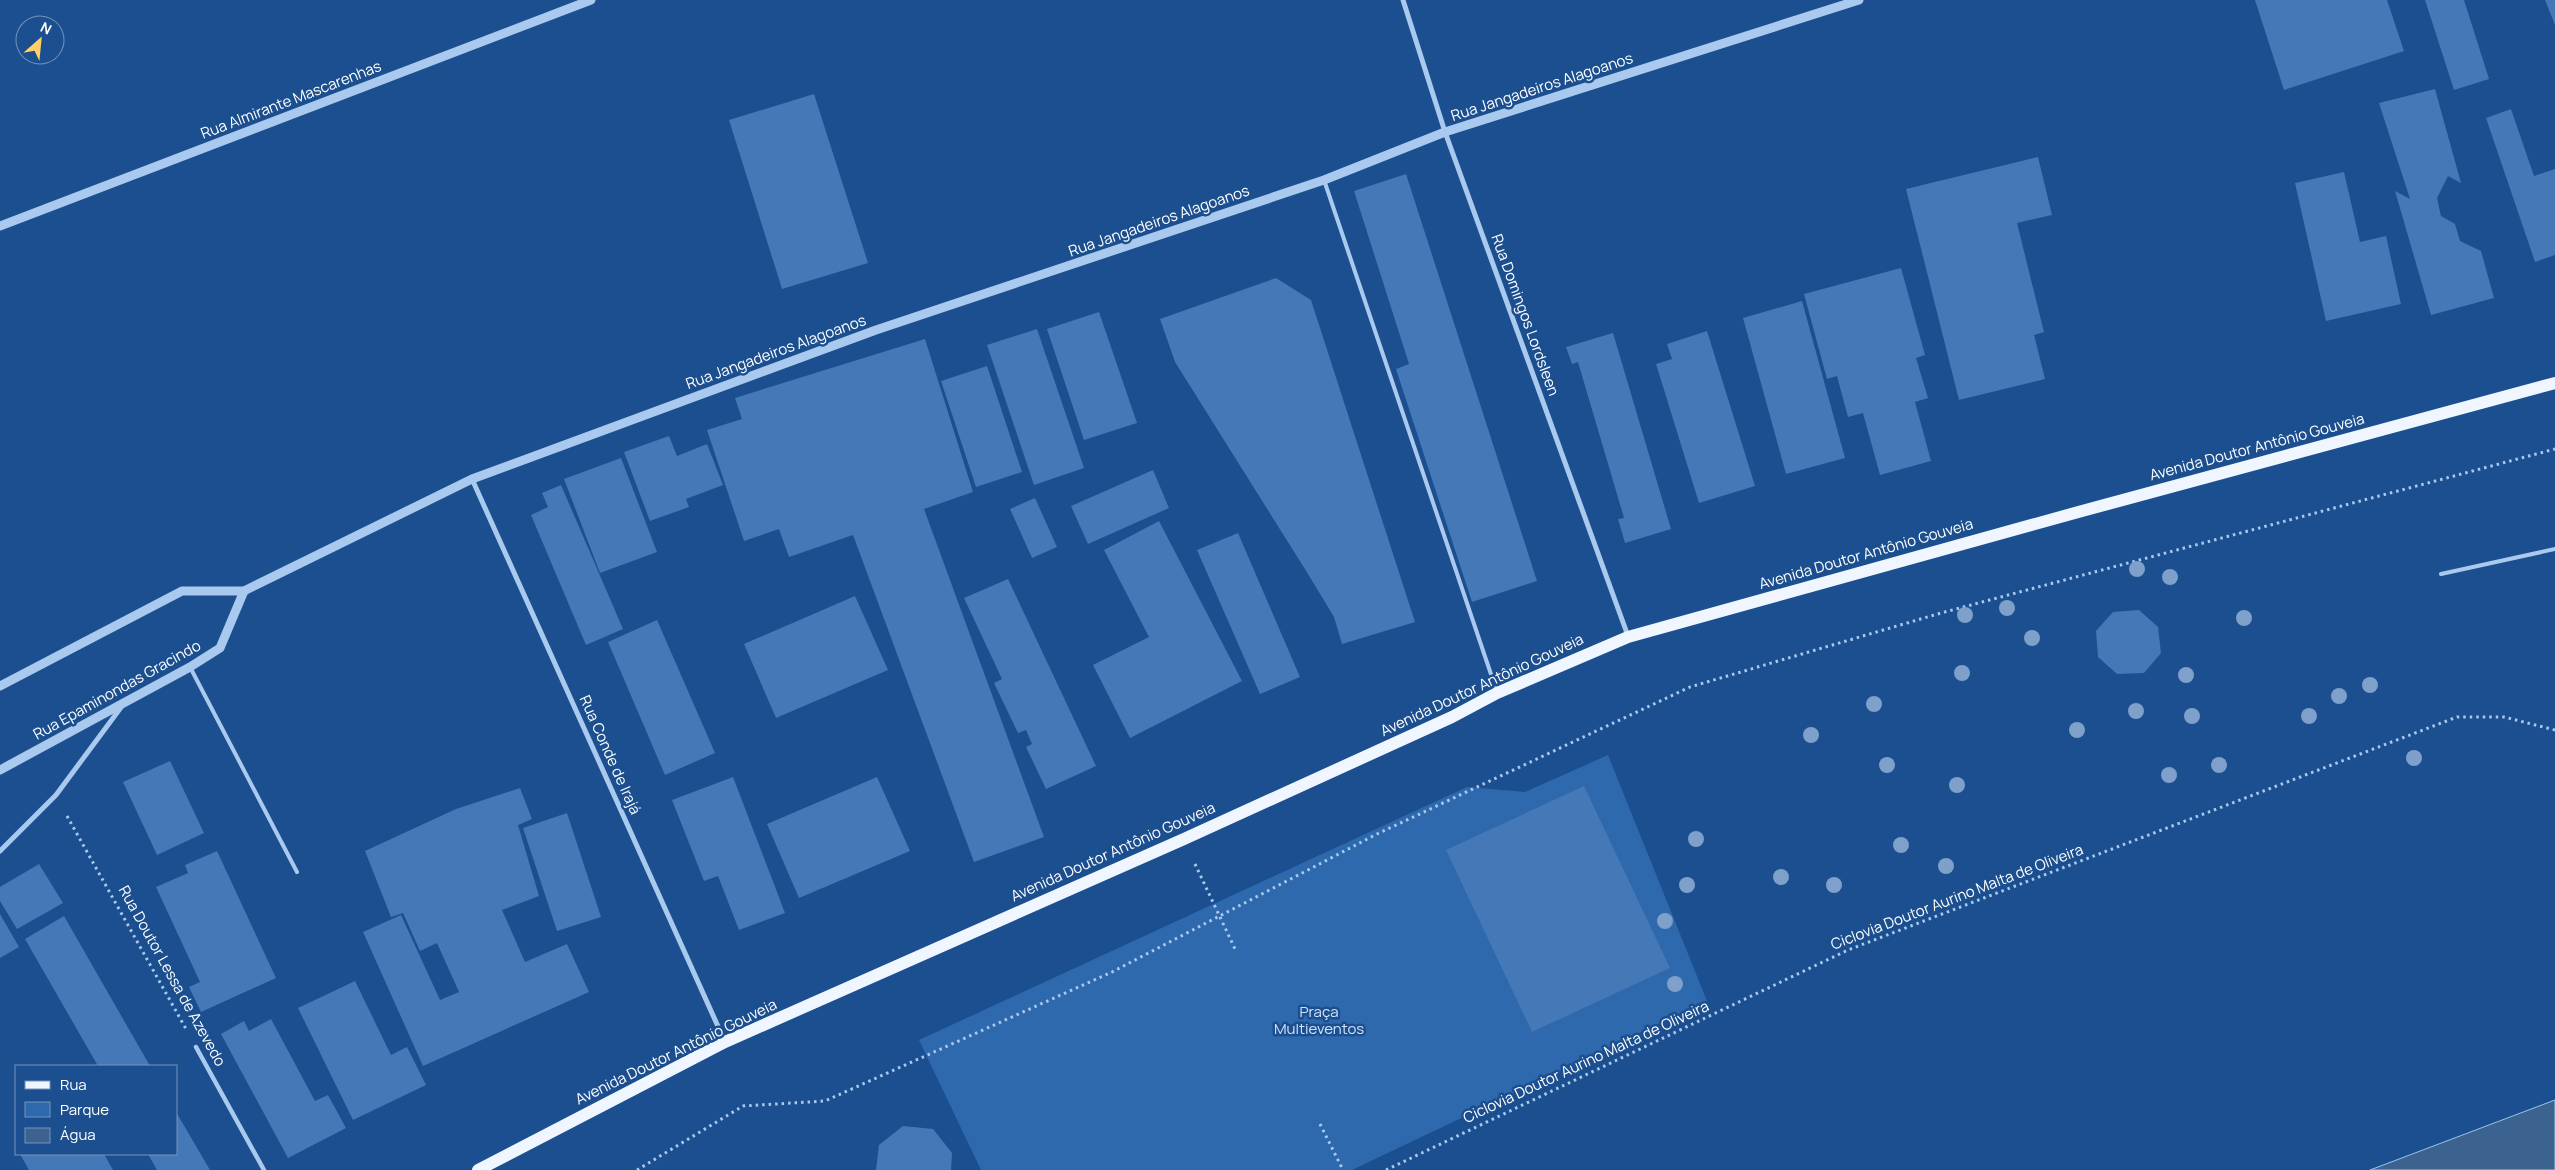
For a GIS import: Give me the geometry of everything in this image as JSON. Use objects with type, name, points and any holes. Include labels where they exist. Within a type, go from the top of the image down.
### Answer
[{"type":"main road","name":"Avenida Doutor Antônio Gouveia","points":[[478,1170],[725,1042],[1184,839],[1452,717],[1497,693],[1628,637],[2082,511],[2555,383]]},
{"type":"street","name":"Rua Almirante Mascarenhas","points":[[0,226],[589,0]]},
{"type":"street","name":"Rua Domingos Lordsleen","points":[[1403,0],[1445,132],[1628,637]]},
{"type":"street","name":"Rua Jangadeiros Alagoanos","points":[[472,479],[876,330],[1324,180],[1445,132],[1859,0]]},
{"type":"street","points":[[0,686],[182,591],[244,591],[472,479]]},
{"type":"street","name":"Rua Conde de Irajá","points":[[472,479],[725,1042]]},
{"type":"street","name":"Rua Epaminondas Gracindo","points":[[0,770],[190,667],[220,648],[244,591]]},
{"type":"street","points":[[0,851],[56,795],[126,702]]},
{"type":"street","name":"Rua Doutor Lessa de Azevedo","points":[[196,1047],[264,1170]]},
{"type":"lane","points":[[1324,180],[1497,693]]},
{"type":"lane","points":[[2441,574],[2555,549]]},
{"type":"lane","points":[[190,667],[298,872]]},
{"type":"path","points":[[637,1170],[743,1106],[825,1100],[1112,972],[1377,834],[1690,688],[1941,613],[2555,449]]},
{"type":"path","name":"Ciclovia Doutor Aurino Malta de Oliveira","points":[[1386,1170],[1848,950],[2449,720],[2457,717],[2504,717],[2555,730]]},
{"type":"path","name":"Rua Doutor Lessa de Azevedo","points":[[56,795],[196,1047]]},
{"type":"path","points":[[1184,839],[1218,916],[1236,951]]},
{"type":"path","points":[[1320,1124],[1343,1170]]},
{"type":"green space","name":"Praça Multieventos","points":[[1608,755],[1707,1001],[1352,1170],[981,1170],[919,1040],[1467,787],[1525,792]]},
{"type":"water","points":[[2555,1100],[2555,1170],[2370,1170]]},
{"type":"building","points":[[2255,0],[2387,0],[2404,51],[2284,90]]},
{"type":"building","points":[[2425,0],[2464,0],[2489,79],[2454,90]]},
{"type":"building","points":[[2545,0],[2555,0],[2555,25]]},
{"type":"building","points":[[2435,89],[2461,183],[2448,176],[2437,198],[2441,216],[2455,224],[2460,241],[2481,251],[2494,298],[2431,315],[2395,191],[2410,199],[2379,103]]},
{"type":"building","points":[[814,94],[868,263],[782,289],[729,120]]},
{"type":"building","points":[[2511,109],[2534,176],[2555,169],[2555,255],[2535,262],[2486,118]]},
{"type":"building","points":[[2038,157],[2052,215],[2017,223],[2044,332],[2034,335],[2045,379],[1959,400],[1906,189]]},
{"type":"building","points":[[2344,172],[2360,242],[2386,236],[2401,304],[2326,321],[2295,183]]},
{"type":"building","points":[[1406,174],[1537,581],[1472,602],[1396,369],[1409,364],[1354,191]]},
{"type":"building","points":[[1901,268],[1925,355],[1916,358],[1928,398],[1915,402],[1931,461],[1880,475],[1863,413],[1848,417],[1837,376],[1827,379],[1804,294]]},
{"type":"building","points":[[1276,278],[1311,300],[1415,622],[1342,644],[1334,617],[1175,362],[1160,319]]},
{"type":"building","points":[[1802,301],[1845,458],[1786,474],[1743,318]]},
{"type":"building","points":[[1099,312],[1137,423],[1084,440],[1047,329]]},
{"type":"building","points":[[1037,329],[1084,468],[1034,485],[987,345]]},
{"type":"building","points":[[1707,331],[1755,486],[1699,503],[1656,364],[1672,359],[1667,344]]},
{"type":"building","points":[[1613,333],[1671,529],[1625,543],[1618,519],[1624,518],[1578,362],[1572,364],[1566,347]]},
{"type":"building","points":[[925,339],[973,492],[924,509],[1044,837],[974,862],[853,535],[789,557],[779,529],[744,541],[707,430],[742,419],[735,398]]},
{"type":"building","points":[[987,366],[1022,472],[976,487],[941,381]]},
{"type":"building","points":[[669,436],[677,456],[707,444],[723,485],[686,499],[689,507],[650,521],[624,452]]},
{"type":"building","points":[[621,458],[657,552],[600,573],[564,479]]},
{"type":"building","points":[[1153,470],[1169,508],[1088,544],[1071,506]]},
{"type":"building","points":[[561,485],[623,629],[586,645],[531,515],[548,507],[542,493]]},
{"type":"building","points":[[1035,498],[1057,547],[1032,558],[1010,509]]},
{"type":"building","points":[[1159,521],[1242,681],[1130,738],[1093,665],[1149,637],[1104,550]]},
{"type":"building","points":[[1238,533],[1300,677],[1260,694],[1197,550]]},
{"type":"building","points":[[1008,579],[1096,766],[1046,789],[1026,747],[1032,744],[1026,730],[1018,733],[994,683],[1002,679],[964,598]]},
{"type":"building","points":[[855,596],[888,670],[776,718],[744,644]]},
{"type":"building","points":[[2139,610],[2158,627],[2161,653],[2144,673],[2117,674],[2098,657],[2096,631],[2113,612]]},
{"type":"building","points":[[657,620],[715,753],[665,775],[608,642]]},
{"type":"building","points":[[170,761],[204,833],[157,855],[123,782]]},
{"type":"building","points":[[733,777],[785,913],[739,930],[718,876],[704,881],[672,800]]},
{"type":"building","points":[[877,777],[910,851],[799,898],[767,824]]},
{"type":"building","points":[[1584,786],[1670,968],[1532,1032],[1446,850]]},
{"type":"building","points":[[520,788],[532,819],[518,825],[539,896],[502,910],[525,962],[567,944],[589,992],[423,1066],[363,932],[401,915],[440,1000],[459,992],[437,943],[420,951],[403,913],[391,917],[365,851],[456,809]]},
{"type":"building","points":[[567,813],[601,917],[557,931],[523,828]]},
{"type":"building","points":[[217,851],[276,978],[201,1012],[189,987],[200,982],[156,887],[188,873],[185,865]]},
{"type":"building","points":[[39,864],[63,903],[17,929],[0,901],[0,887]]},
{"type":"building","points":[[0,914],[19,947],[0,958]]},
{"type":"building","points":[[64,916],[149,1065],[97,1065],[25,939]]},
{"type":"building","points":[[355,981],[391,1055],[407,1047],[426,1085],[353,1120],[298,1008]]},
{"type":"building","points":[[271,1019],[315,1101],[328,1095],[346,1128],[288,1158],[221,1034],[244,1021],[249,1031]]},
{"type":"building","points":[[178,1115],[210,1170],[157,1170],[149,1155],[178,1155]]},
{"type":"building","points":[[903,1126],[933,1129],[952,1153],[951,1170],[876,1170],[879,1145]]},
{"type":"building","points":[[21,1155],[105,1155],[113,1170],[29,1170]]}]
